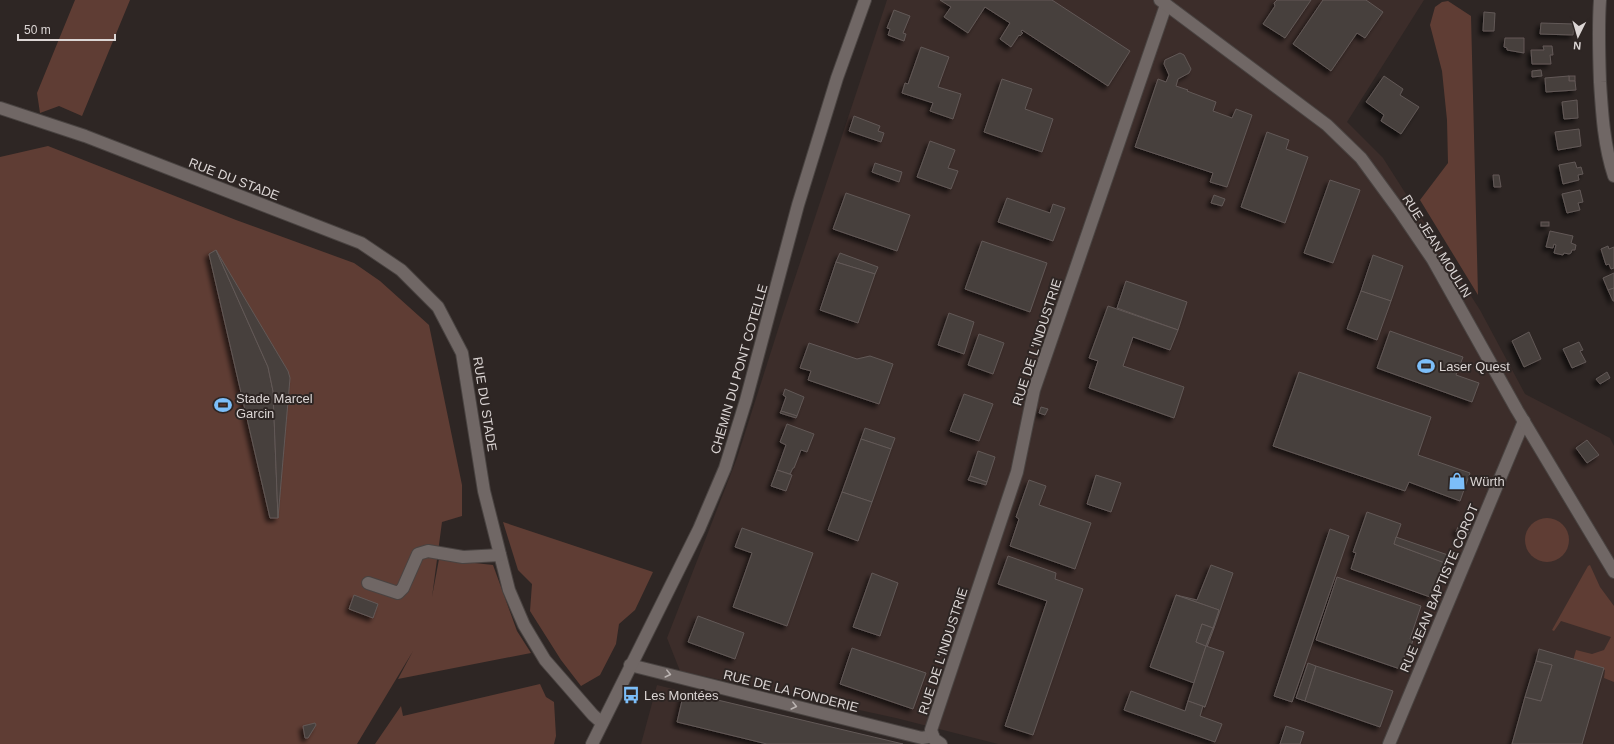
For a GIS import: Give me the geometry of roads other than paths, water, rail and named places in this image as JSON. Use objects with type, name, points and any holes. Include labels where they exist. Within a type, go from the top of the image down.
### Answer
[{"type":"street","name":"CHEMIN DU PONT COTELLE","points":[[592,744],[699,529],[725,468],[750,385],[798,205],[837,78],[865,0]]},
{"type":"street","points":[[1600,0],[1598,30],[1602,119],[1614,176]]},
{"type":"street","name":"RUE JEAN MOULIN","points":[[1163,2],[1327,125],[1361,158],[1433,260],[1524,421],[1614,572]]},
{"type":"street","name":"RUE DE L'INDUSTRIE","points":[[937,740],[931,730],[1017,472],[1034,390],[1163,2]]},
{"type":"street","name":"RUE DU STADE","points":[[0,108],[85,136],[361,243],[401,270],[438,307],[462,352],[484,491],[509,590],[524,625],[535,645],[600,726]]},
{"type":"street","name":"RUE JEAN BAPTISTE COROT","points":[[1389,744],[1524,421]]},
{"type":"street","points":[[368,583],[398,593],[403,588],[418,554],[428,550],[463,557],[500,555]]},
{"type":"street","name":"RUE DE LA FONDERIE","points":[[630,665],[922,738],[937,740]]},
{"type":"place","name":"Laser Quest","points":[[1426,366]]},
{"type":"place","name":"Stade Marcel Garcin","points":[[223,405]]},
{"type":"place","name":"Würth","points":[[1457,481]]},
{"type":"place","name":"Les Montées","points":[[631,695]]}]
